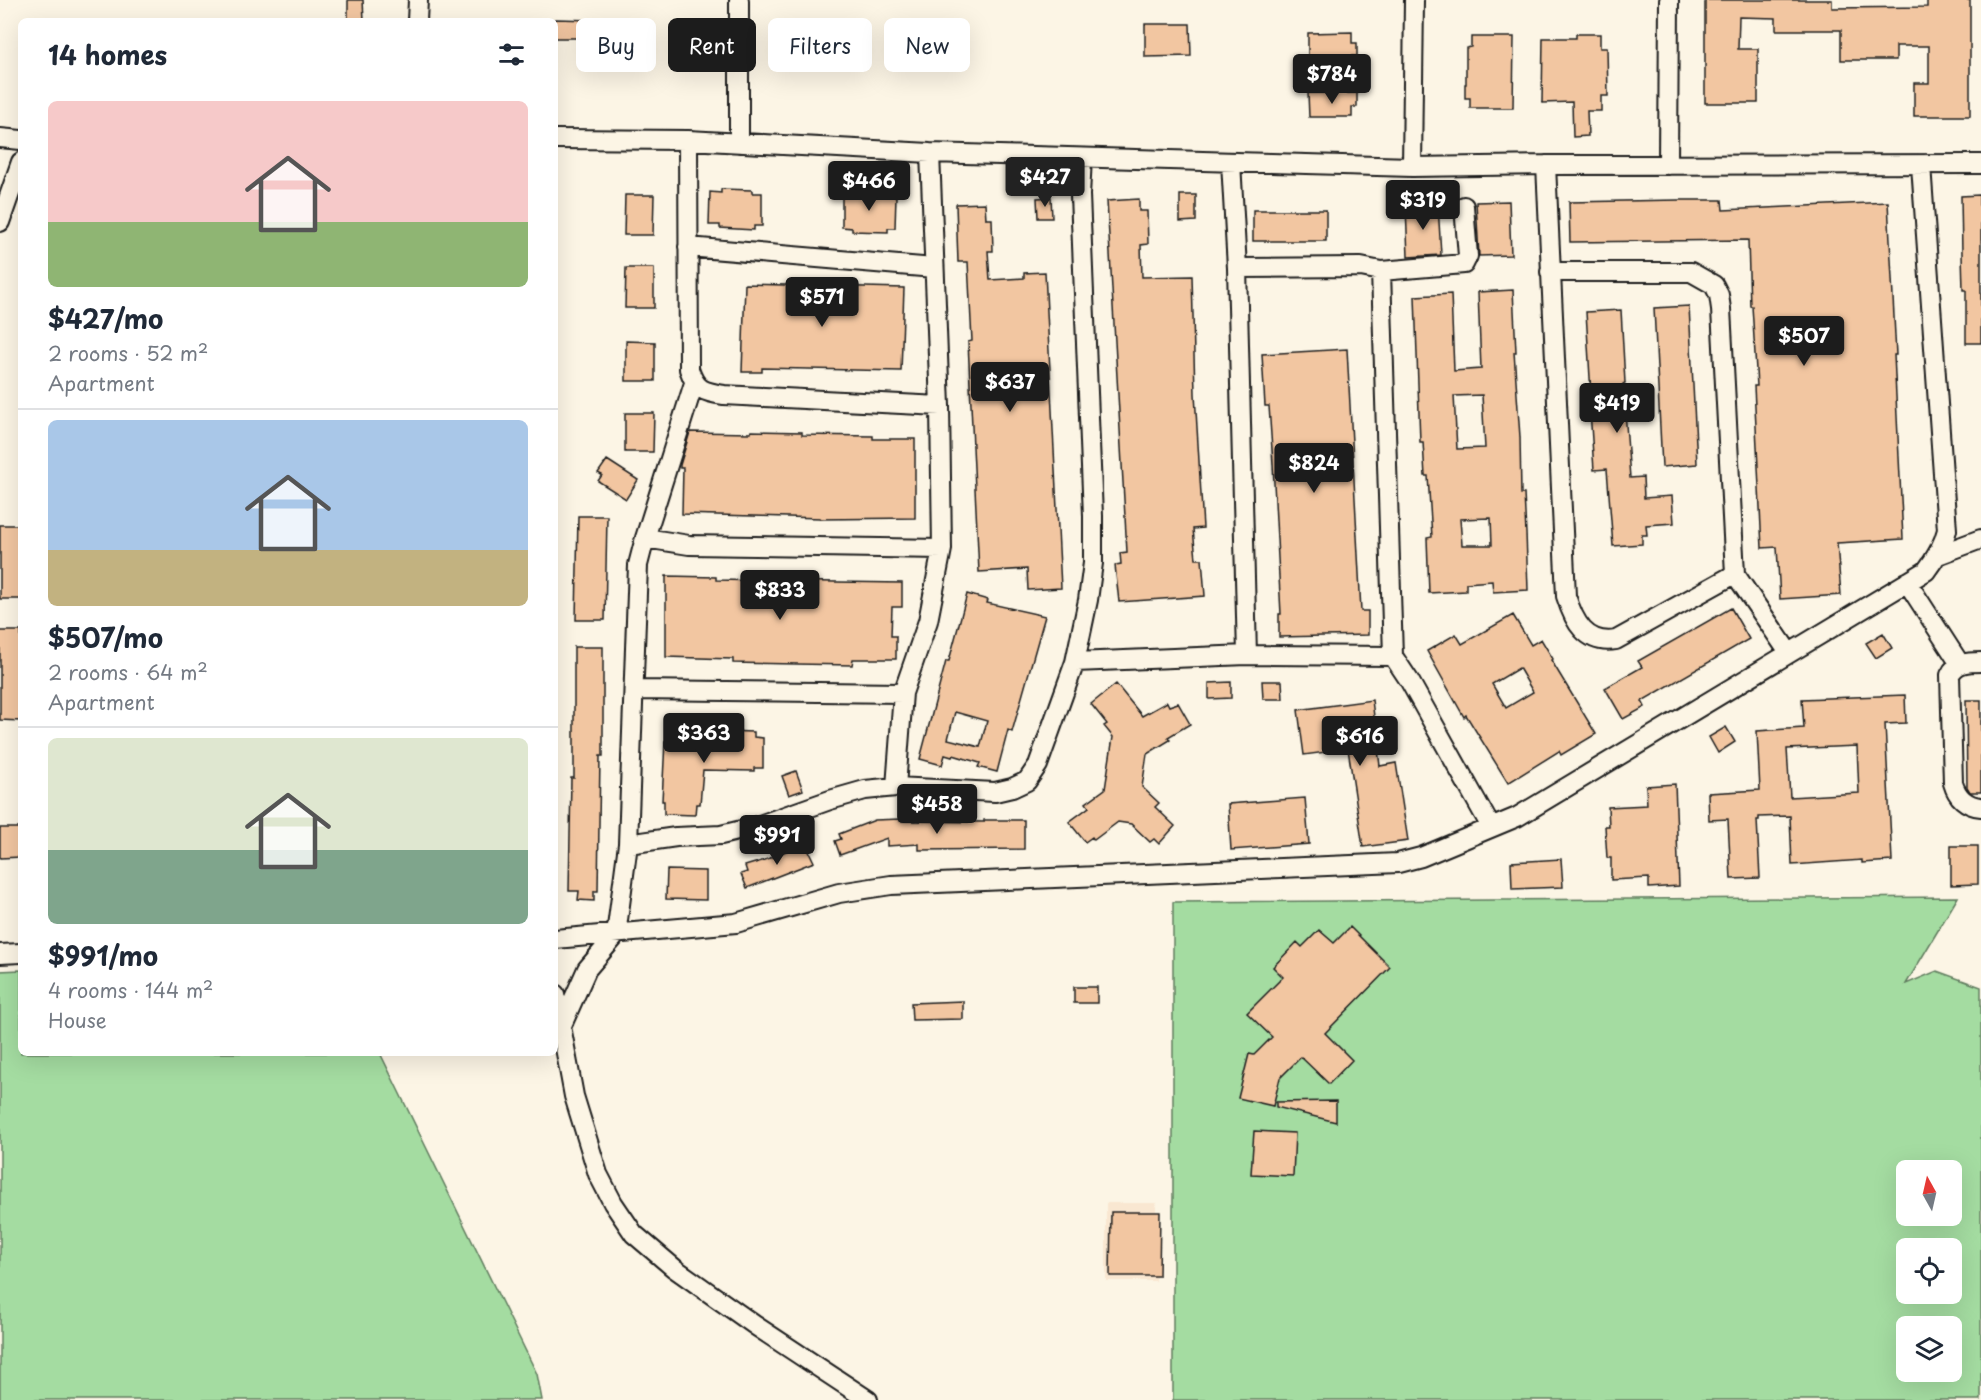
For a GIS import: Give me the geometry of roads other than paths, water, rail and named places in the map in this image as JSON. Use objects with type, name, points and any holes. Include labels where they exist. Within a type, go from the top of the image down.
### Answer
[{"type":"street","points":[[417,18],[418,0]]},
{"type":"street","points":[[739,0],[739,143]]},
{"type":"street","points":[[1412,167],[1414,0]]},
{"type":"street","points":[[1668,165],[1669,0]]},
{"type":"street","points":[[0,138],[18,140]]},
{"type":"street","points":[[558,139],[688,140],[930,153],[1412,167],[1981,164]]},
{"type":"street","points":[[688,140],[689,369],[694,383],[706,392],[724,395],[940,406]]},
{"type":"street","points":[[896,787],[903,693],[928,621],[942,549],[940,406],[930,153]]},
{"type":"street","points":[[628,844],[676,837],[721,835],[754,827],[865,790],[896,787],[995,792],[1027,781],[1038,765],[1075,662],[1093,563],[1080,195],[1082,158]]},
{"type":"street","points":[[1231,162],[1237,268],[1247,655]]},
{"type":"street","points":[[1546,165],[1566,596],[1576,619],[1589,637],[1602,642],[1616,640],[1735,574]]},
{"type":"street","points":[[558,939],[736,923],[839,893],[891,885],[1398,863],[1421,857],[1517,817],[1926,571],[1938,555],[1947,530],[1921,165]]},
{"type":"street","points":[[0,222],[18,171]]},
{"type":"street","points":[[1237,268],[1361,267],[1381,271],[1464,264],[1468,256],[1464,206]]},
{"type":"street","points":[[688,247],[934,268]]},
{"type":"street","points":[[1381,271],[1393,656],[1409,680],[1491,827]]},
{"type":"street","points":[[1550,272],[1691,272],[1714,285],[1719,295],[1721,309],[1735,574],[1789,653]]},
{"type":"street","points":[[694,383],[645,538],[639,565],[628,844],[615,935],[586,969],[559,1017],[574,1096],[598,1174],[613,1203],[634,1234],[674,1268],[756,1326],[868,1400]]},
{"type":"street","points":[[645,538],[689,545],[942,549]]},
{"type":"street","points":[[1938,555],[1981,538]]},
{"type":"street","points":[[1907,582],[1960,664]]},
{"type":"street","points":[[1075,662],[1247,655],[1393,656]]},
{"type":"street","points":[[1981,662],[1960,664],[1952,670],[1950,675],[1953,783],[1961,798],[1968,804],[1981,807]]},
{"type":"street","points":[[635,690],[903,693]]},
{"type":"street","points":[[0,954],[18,953]]}]
